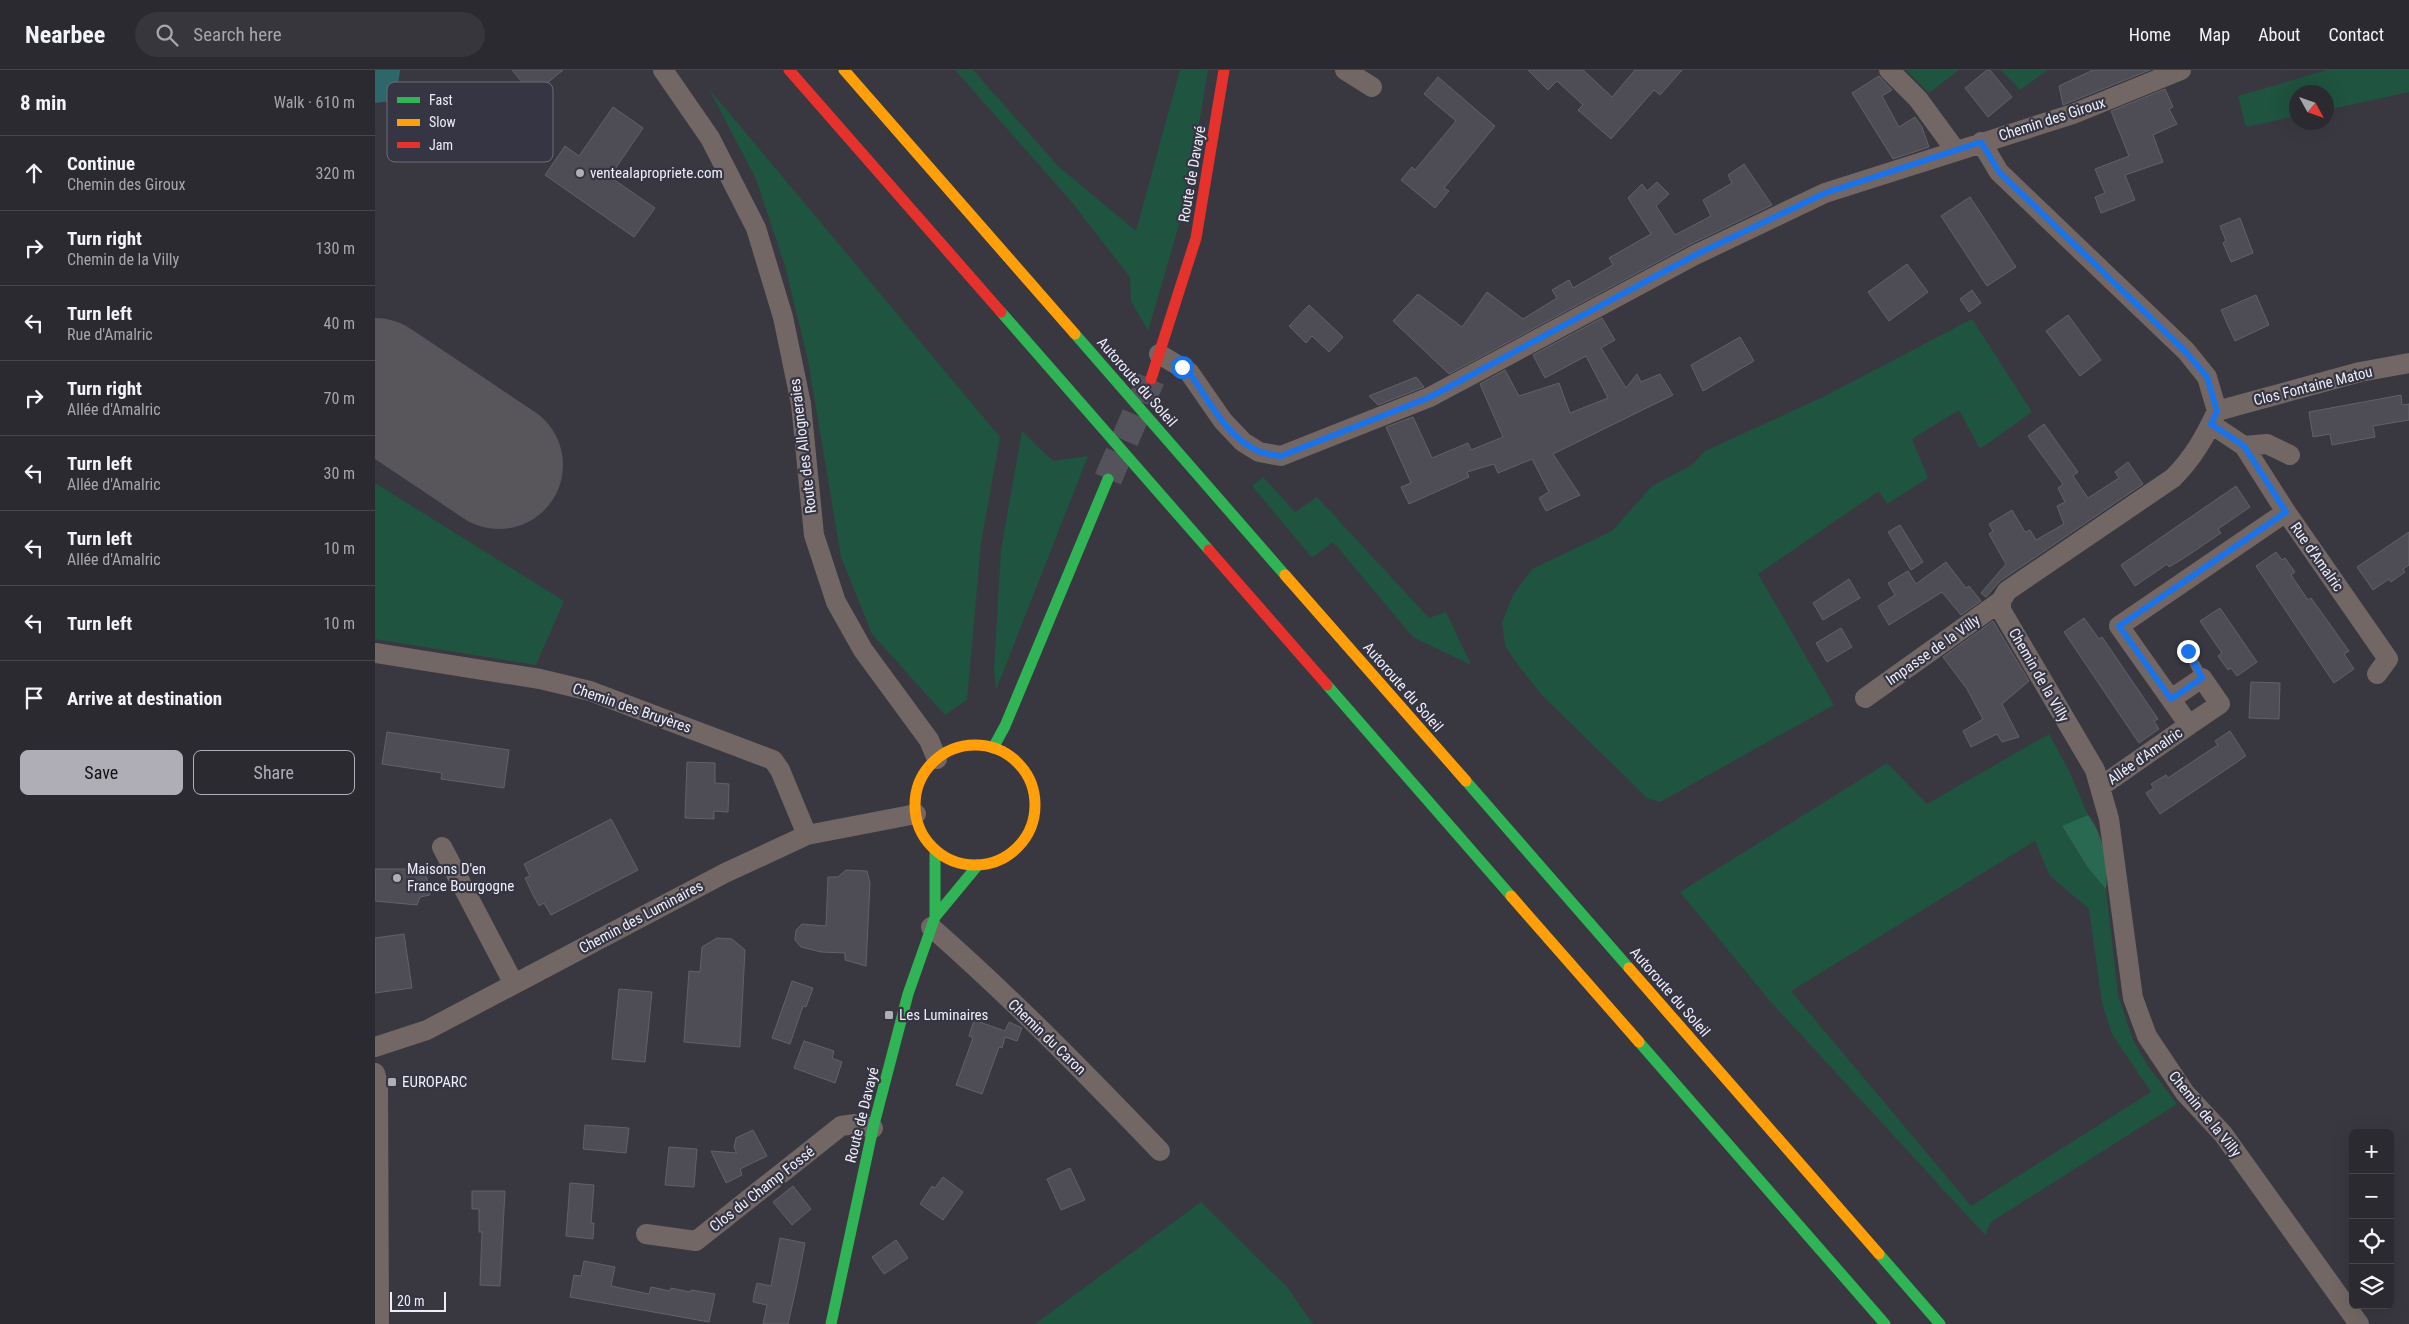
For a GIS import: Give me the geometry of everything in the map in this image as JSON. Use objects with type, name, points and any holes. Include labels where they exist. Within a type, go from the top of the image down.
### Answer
[{"type":"main road","points":[[789,70],[1885,1324]]},
{"type":"main road","name":"Autoroute du Soleil","points":[[844,70],[1940,1324]]},
{"type":"main road","name":"Route de Davayé","points":[[1151,379],[1183,282],[1197,228],[1224,70]]},
{"type":"main road","points":[[993,748],[1005,726],[1108,479]]},
{"type":"main road","points":[[974,745],[993,748],[1010,756],[1023,769],[1032,785],[1036,804],[1033,822],[1025,839],[1012,852],[996,861],[978,865],[962,864],[935,850],[925,838],[916,814],[917,791],[925,774],[937,759],[961,748],[974,745]]},
{"type":"main road","name":"Route de Davayé","points":[[831,1324],[873,1128],[908,994],[933,922],[935,850]]},
{"type":"main road","name":"Route de Davayé","points":[[933,922],[978,865]]},
{"type":"street","name":"Route des Allogneraies","points":[[663,70],[710,138],[756,228],[783,317],[801,404],[813,535],[836,602],[863,650],[929,740],[937,759]]},
{"type":"street","points":[[1345,70],[1372,87]]},
{"type":"street","points":[[1889,70],[1917,99],[1956,151]]},
{"type":"street","name":"Chemin des Giroux","points":[[1159,354],[1189,372],[1223,421],[1243,442],[1259,452],[1281,456],[1430,397],[1695,255],[1825,193],[2073,114],[2181,70]]},
{"type":"street","points":[[1981,142],[1999,172],[2185,351],[2207,377],[2214,417],[2200,446],[2173,478],[2038,568],[2007,591],[2001,602]]},
{"type":"street","name":"Clos Fontaine Matou","points":[[2214,417],[2360,372],[2409,363]]},
{"type":"street","name":"Rue d'Amalric","points":[[2214,417],[2244,446],[2286,512],[2388,659],[2377,674]]},
{"type":"street","points":[[2244,446],[2267,444],[2290,455]]},
{"type":"street","name":"Allée d'Amalric","points":[[2189,725],[2119,626],[2286,512]]},
{"type":"street","name":"Impasse de la Villy","points":[[1865,698],[2001,602]]},
{"type":"street","name":"Chemin de la Villy","points":[[2001,602],[2001,610],[2095,770],[2109,819],[2133,998],[2147,1036],[2185,1093],[2223,1134],[2359,1324]]},
{"type":"street","name":"Chemin des Bruyères","points":[[375,653],[540,679],[590,690],[773,760],[780,770],[807,835]]},
{"type":"street","points":[[2171,699],[2202,678]]},
{"type":"street","name":"Allée d'Amalric","points":[[2100,787],[2220,704],[2202,678]]},
{"type":"street","name":"Chemin des Luminaires","points":[[375,1047],[427,1030],[725,873],[807,835],[916,814]]},
{"type":"street","points":[[442,847],[514,984]]},
{"type":"street","name":"Chemin du Caron","points":[[933,922],[959,951],[1159,1151]]},
{"type":"street","points":[[375,1073],[379,1085],[379,1324]]},
{"type":"street","name":"Clos du Champ Fossé","points":[[646,1234],[696,1241],[841,1126],[855,1124],[873,1128]]},
{"type":"lane","points":[[2188,651],[2202,678]]},
{"type":"green space","points":[[955,70],[973,70],[1058,166],[1136,231],[1180,70],[1208,70],[1186,201],[1148,331],[1131,301],[1130,277],[1070,200]]},
{"type":"green space","points":[[1906,70],[1959,70],[1929,93]]},
{"type":"green space","points":[[2001,70],[2048,70],[2020,90]]},
{"type":"green space","points":[[2327,70],[2409,70],[2409,92],[2334,108],[2334,85],[2289,85],[2289,118],[2246,127],[2238,96]]},
{"type":"green space","points":[[709,89],[1000,437],[981,543],[967,700],[945,715],[872,634],[841,557],[808,360],[785,266],[756,179]]},
{"type":"green space","points":[[1972,319],[2032,412],[1980,449],[1959,410],[1912,439],[1928,478],[1887,504],[1879,491],[1758,574],[1834,705],[1660,802],[1647,798],[1541,694],[1515,661],[1505,645],[1502,622],[1513,595],[1532,569],[1612,531],[1652,486],[1692,465],[1705,451],[1825,396]]},
{"type":"green space","points":[[1022,431],[1053,461],[1088,456],[996,690],[994,670],[1001,550]]},
{"type":"green space","points":[[1263,477],[1295,512],[1317,497],[1429,618],[1446,612],[1471,665],[1413,637],[1333,542],[1312,558],[1252,486]]},
{"type":"green space","points":[[375,483],[564,601],[536,665],[375,639]]},
{"type":"green space","points":[[2049,734],[2069,771],[2088,815],[2062,827],[2088,868],[2106,889],[2118,995],[2133,1040],[2148,1066],[2177,1104],[1991,1222],[1985,1235],[1770,1001],[1680,892],[1887,763],[1927,804]],"holes":[[[2035,841],[2050,876],[2089,909],[2102,1003],[2112,1034],[2151,1092],[1971,1206],[1791,991]]]},
{"type":"green space","points":[[2088,815],[2098,831],[2104,850],[2107,870],[2106,889],[2088,868],[2062,826]]},
{"type":"green space","points":[[1201,1202],[1287,1287],[1313,1324],[1035,1324]]},
{"type":"water","points":[[375,70],[400,70],[398,82],[387,82],[387,101],[375,103]]},
{"type":"building","points":[[512,70],[563,70],[549,82],[522,82]]},
{"type":"building","points":[[1528,70],[1583,70],[1612,97],[1635,70],[1682,70],[1660,95],[1654,90],[1611,139],[1578,110],[1583,105],[1557,81],[1548,90]]},
{"type":"building","points":[[1987,70],[1990,70],[2012,97],[1988,117],[1965,88]]},
{"type":"building","points":[[2093,70],[2150,70],[2063,105],[2059,86]]},
{"type":"building","points":[[1879,76],[1892,90],[1882,96],[1899,127],[1915,117],[1922,127],[1929,147],[1893,159],[1852,93]]},
{"type":"building","points":[[1438,77],[1495,126],[1444,188],[1449,191],[1435,208],[1401,180],[1412,167],[1415,170],[1456,121],[1424,94]]},
{"type":"building","points":[[2165,89],[2173,107],[2169,109],[2177,124],[2153,135],[2163,162],[2125,175],[2135,200],[2101,213],[2095,197],[2105,193],[2095,169],[2129,156],[2111,111]]},
{"type":"building","name":"ventealapropriete.com","points":[[613,107],[643,128],[613,172],[616,174],[613,179],[655,208],[634,237],[545,175],[565,146],[579,156]]},
{"type":"building","points":[[1744,164],[1772,205],[1689,245],[1449,374],[1393,321],[1418,294],[1462,327],[1487,292],[1523,319],[1557,298],[1552,290],[1569,280],[1573,288],[1613,265],[1609,258],[1651,234],[1628,198],[1642,184],[1647,191],[1657,182],[1669,194],[1656,206],[1675,235],[1711,216],[1703,200],[1732,183],[1728,175]]},
{"type":"building","points":[[1970,197],[2016,267],[1987,286],[1941,216]]},
{"type":"building","points":[[2240,218],[2253,253],[2231,262],[2223,243],[2226,241],[2220,226]]},
{"type":"building","points":[[1907,264],[1928,292],[1889,321],[1868,292]]},
{"type":"building","points":[[1972,290],[1981,303],[1969,312],[1960,299]]},
{"type":"building","points":[[2256,295],[2269,325],[2235,341],[2221,310]]},
{"type":"building","points":[[1309,305],[1343,337],[1329,352],[1312,336],[1306,343],[1289,326]]},
{"type":"building","points":[[2068,315],[2101,360],[2080,376],[2046,331]]},
{"type":"building","points":[[1602,318],[1615,340],[1601,348],[1626,388],[1637,374],[1641,382],[1660,374],[1673,395],[1553,454],[1580,495],[1546,511],[1539,498],[1549,492],[1532,459],[1498,473],[1494,464],[1467,472],[1469,477],[1409,504],[1401,487],[1411,483],[1386,427],[1413,417],[1432,458],[1468,443],[1471,450],[1503,437],[1480,384],[1505,370],[1519,396],[1559,383],[1570,413],[1608,398],[1586,356],[1545,378],[1533,355]]},
{"type":"building","points":[[1740,337],[1754,361],[1703,391],[1691,365]]},
{"type":"building","points":[[1416,377],[1424,387],[1378,405],[1369,396]]},
{"type":"building","points":[[2401,395],[2402,405],[2409,404],[2409,420],[2373,426],[2375,437],[2332,445],[2330,434],[2313,437],[2309,412]]},
{"type":"building","points":[[2044,424],[2078,472],[2073,476],[2088,498],[2119,478],[2115,472],[2128,462],[2143,484],[2000,581],[1986,597],[1981,593],[2006,564],[1989,534],[1993,531],[1989,524],[2012,510],[2025,532],[2030,530],[2036,540],[2064,524],[2057,506],[2065,502],[2058,488],[2063,484],[2028,436]]},
{"type":"building","points":[[2236,486],[2250,507],[2218,529],[2221,533],[2169,567],[2167,564],[2135,586],[2121,565]]},
{"type":"building","points":[[1900,525],[1923,562],[1911,570],[1888,532]]},
{"type":"building","points":[[2409,532],[2409,565],[2403,569],[2405,572],[2391,582],[2389,579],[2373,590],[2357,567]]},
{"type":"building","points":[[2276,552],[2282,560],[2285,558],[2295,572],[2291,575],[2308,600],[2311,598],[2349,651],[2344,654],[2354,669],[2334,683],[2256,566]]},
{"type":"building","points":[[1946,562],[1966,588],[1969,586],[1981,601],[1961,615],[1942,592],[1889,625],[1878,606],[1895,595],[1888,583],[1908,571],[1916,584]]},
{"type":"building","points":[[1849,579],[1860,598],[1823,620],[1813,603]]},
{"type":"building","points":[[2220,608],[2257,662],[2237,676],[2231,668],[2228,670],[2218,656],[2222,653],[2200,621]]},
{"type":"building","points":[[2084,618],[2099,639],[2102,637],[2158,719],[2154,721],[2159,729],[2139,743],[2064,632]]},
{"type":"building","points":[[1993,621],[2029,681],[2002,704],[2019,737],[2002,742],[1997,734],[1971,747],[1963,731],[1983,719],[1967,689],[1943,657]]},
{"type":"building","points":[[1841,628],[1852,647],[1827,662],[1816,643]]},
{"type":"building","points":[[2251,682],[2280,683],[2279,719],[2249,718]]},
{"type":"building","points":[[2230,731],[2246,756],[2160,814],[2146,793],[2154,788],[2151,784],[2166,775],[2168,778],[2218,745],[2215,741]]},
{"type":"building","points":[[387,732],[509,750],[504,788],[441,779],[442,773],[382,764]]},
{"type":"building","points":[[687,762],[715,763],[715,783],[729,784],[728,812],[714,811],[714,819],[685,818]]},
{"type":"building","points":[[611,819],[638,870],[551,915],[544,903],[539,906],[533,895],[525,878],[530,876],[524,864]]},
{"type":"building","points":[[375,869],[425,869],[430,895],[420,897],[417,905],[375,901]]},
{"type":"building","points":[[846,870],[867,871],[870,883],[866,966],[845,960],[845,953],[821,952],[801,947],[795,940],[796,930],[802,924],[826,926],[828,877],[838,877]]},
{"type":"building","points":[[404,934],[412,988],[375,993],[375,938]]},
{"type":"building","points":[[717,938],[732,939],[745,950],[740,1047],[684,1042],[689,971],[700,972],[702,947]]},
{"type":"building","points":[[792,981],[813,988],[806,1007],[803,1006],[790,1044],[772,1038]]},
{"type":"building","points":[[619,989],[652,992],[645,1062],[612,1059]]},
{"type":"building","points":[[974,1020],[1005,1031],[1009,1022],[1022,1028],[1017,1041],[1005,1037],[1002,1048],[999,1047],[982,1094],[956,1085],[973,1038],[969,1036]]},
{"type":"building","points":[[804,1041],[834,1051],[832,1058],[842,1062],[835,1083],[794,1068]]},
{"type":"building","points":[[585,1125],[629,1128],[626,1153],[583,1149]]},
{"type":"building","points":[[753,1130],[767,1156],[740,1169],[742,1175],[726,1183],[711,1151],[737,1153],[734,1148],[736,1138]]},
{"type":"building","points":[[669,1147],[697,1149],[694,1187],[665,1185]]},
{"type":"building","points":[[1070,1168],[1085,1200],[1061,1210],[1047,1179]]},
{"type":"building","points":[[943,1177],[963,1192],[943,1220],[920,1204],[932,1186],[935,1188]]},
{"type":"building","points":[[570,1183],[594,1185],[591,1223],[594,1223],[593,1239],[566,1236]]},
{"type":"building","points":[[793,1186],[811,1209],[792,1225],[773,1202]]},
{"type":"building","points":[[472,1191],[505,1191],[500,1286],[480,1285],[482,1232],[479,1232],[479,1209],[472,1209]]},
{"type":"building","points":[[780,1238],[805,1243],[797,1284],[788,1324],[763,1324],[767,1305],[753,1302],[754,1295],[757,1283],[771,1286]]},
{"type":"building","points":[[896,1240],[908,1258],[884,1274],[872,1257]]},
{"type":"building","points":[[584,1261],[615,1267],[611,1286],[649,1294],[651,1287],[670,1291],[671,1288],[715,1294],[709,1322],[570,1297],[574,1275],[581,1276]]},
{"type":"runway","points":[[375,382],[499,465]]},
{"type":"tunnel","points":[[1108,479],[1151,379]]},
{"type":"traffic: fast","points":[[1001,312],[1209,550]]},
{"type":"traffic: fast","points":[[1075,334],[1285,575]]},
{"type":"traffic: fast","points":[[993,748],[1005,726],[1108,479]]},
{"type":"traffic: fast","points":[[1327,685],[1511,896]]},
{"type":"traffic: fast","points":[[1466,781],[1629,968]]},
{"type":"traffic: fast","points":[[935,850],[935,917]]},
{"type":"traffic: fast","points":[[831,1324],[873,1128],[908,994],[935,917],[978,865]]},
{"type":"traffic: fast","points":[[1639,1042],[1885,1324]]},
{"type":"traffic: fast","points":[[1879,1254],[1940,1324]]},
{"type":"traffic: slow","points":[[844,70],[1075,334]]},
{"type":"traffic: slow","points":[[1285,575],[1466,781]]},
{"type":"traffic: slow","points":[[975,745],[998,750],[1017,763],[1030,782],[1035,805],[1030,828],[1017,847],[998,860],[975,865],[952,860],[933,847],[920,828],[915,805],[920,782],[933,763],[952,750],[975,745]]},
{"type":"traffic: slow","points":[[1511,896],[1639,1042]]},
{"type":"traffic: slow","points":[[1629,968],[1879,1254]]},
{"type":"traffic: jam","points":[[789,70],[1001,312]]},
{"type":"traffic: jam","points":[[1151,379],[1196,238],[1224,70]]},
{"type":"traffic: jam","points":[[1209,550],[1327,685]]},
{"type":"place","name":"ventealapropriete.com","points":[[580,173]]},
{"type":"place","name":"Maisons D'en France Bourgogne","points":[[397,878]]},
{"type":"place","name":"Les Luminaires","points":[[889,1015]]},
{"type":"place","name":"EUROPARC","points":[[392,1082]]},
{"type":"route","points":[[1182,367],[1189,372],[1223,421],[1243,442],[1259,452],[1281,456],[1430,397],[1695,255],[1825,193],[1981,142],[1999,172],[2185,351],[2207,377],[2217,411],[2211,424],[2244,446],[2286,512],[2119,626],[2171,699],[2202,678],[2188,651]]}]
